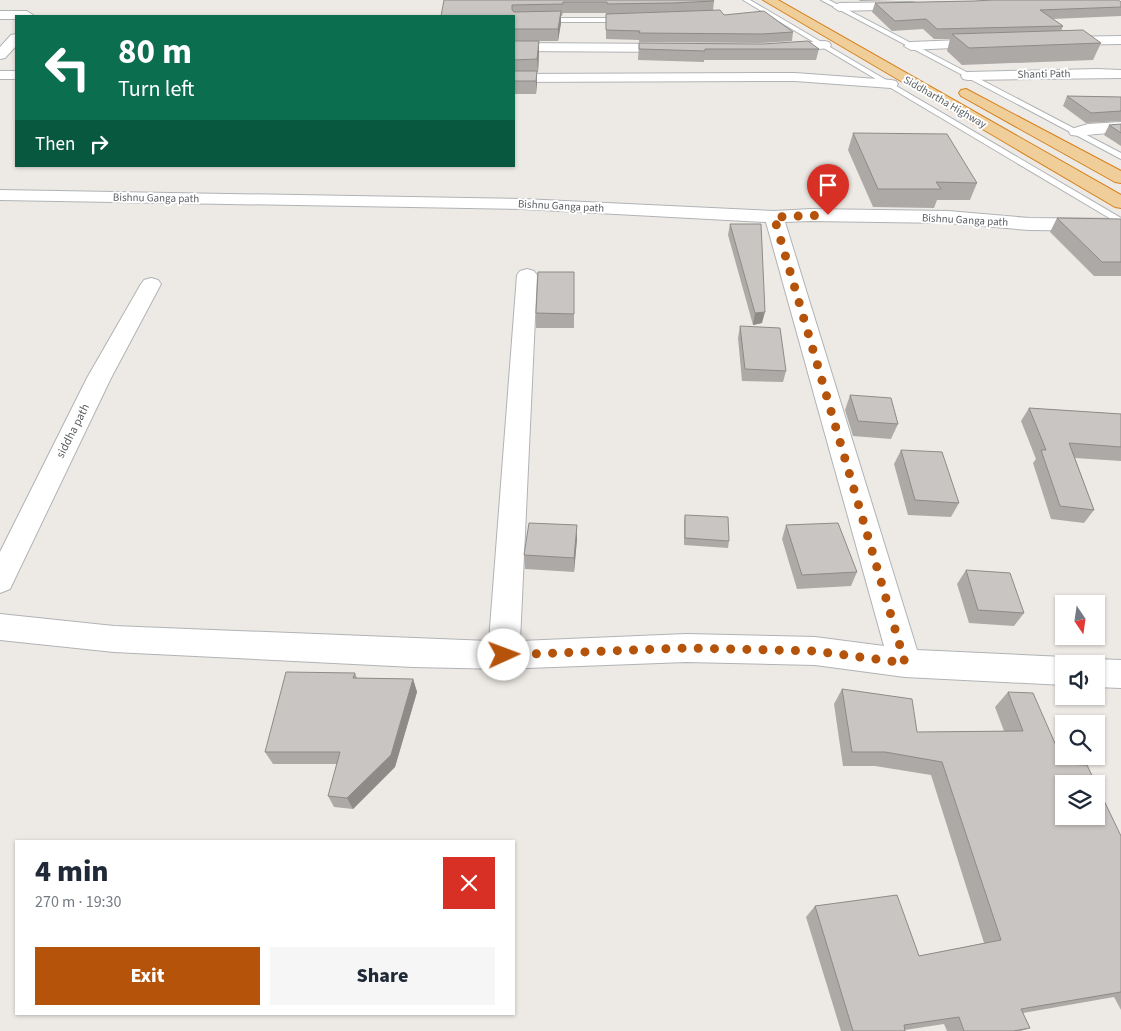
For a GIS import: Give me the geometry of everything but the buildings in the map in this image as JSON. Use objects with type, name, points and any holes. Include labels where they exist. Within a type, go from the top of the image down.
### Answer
[{"type":"highway","name":"Siddhartha Highway","points":[[807,5],[912,63]]},
{"type":"highway","name":"Siddhartha Highway","points":[[768,6],[1121,203]]},
{"type":"highway","name":"Siddhartha Highway","points":[[955,87],[1121,178]]},
{"type":"street","points":[[839,8],[922,6]]},
{"type":"street","points":[[0,15],[29,13]]},
{"type":"street","points":[[0,55],[15,39]]},
{"type":"street","points":[[1044,42],[1121,40]]},
{"type":"street","points":[[911,46],[999,42]]},
{"type":"street","points":[[761,50],[824,45]]},
{"type":"street","points":[[515,47],[689,48]]},
{"type":"street","name":"Shanti Path","points":[[968,76],[1121,74]]},
{"type":"street","points":[[0,75],[15,75]]},
{"type":"street","points":[[515,78],[795,77],[890,84]]},
{"type":"street","points":[[1077,132],[1088,129],[1121,127]]},
{"type":"street","name":"Bishnu Ganga path","points":[[0,195],[523,204],[774,217],[811,215],[948,217],[1029,224],[1121,224]]},
{"type":"street","points":[[774,217],[905,663]]},
{"type":"street","points":[[504,655],[527,275]]},
{"type":"street","name":"siddha path","points":[[0,580],[99,378],[151,284]]},
{"type":"street","points":[[0,627],[114,638],[413,654],[504,655],[686,648],[815,651],[905,663],[1055,671]]},
{"type":"street","points":[[1105,673],[1121,674]]},
{"type":"lane","points":[[746,0],[768,6],[824,45],[1121,224]]},
{"type":"lane","points":[[824,0],[1121,156]]},
{"type":"lane","points":[[757,13],[768,6]]},
{"type":"lane","points":[[515,20],[627,20]]},
{"type":"route","points":[[504,655],[686,648],[815,651],[905,663],[774,217],[828,215]]}]
